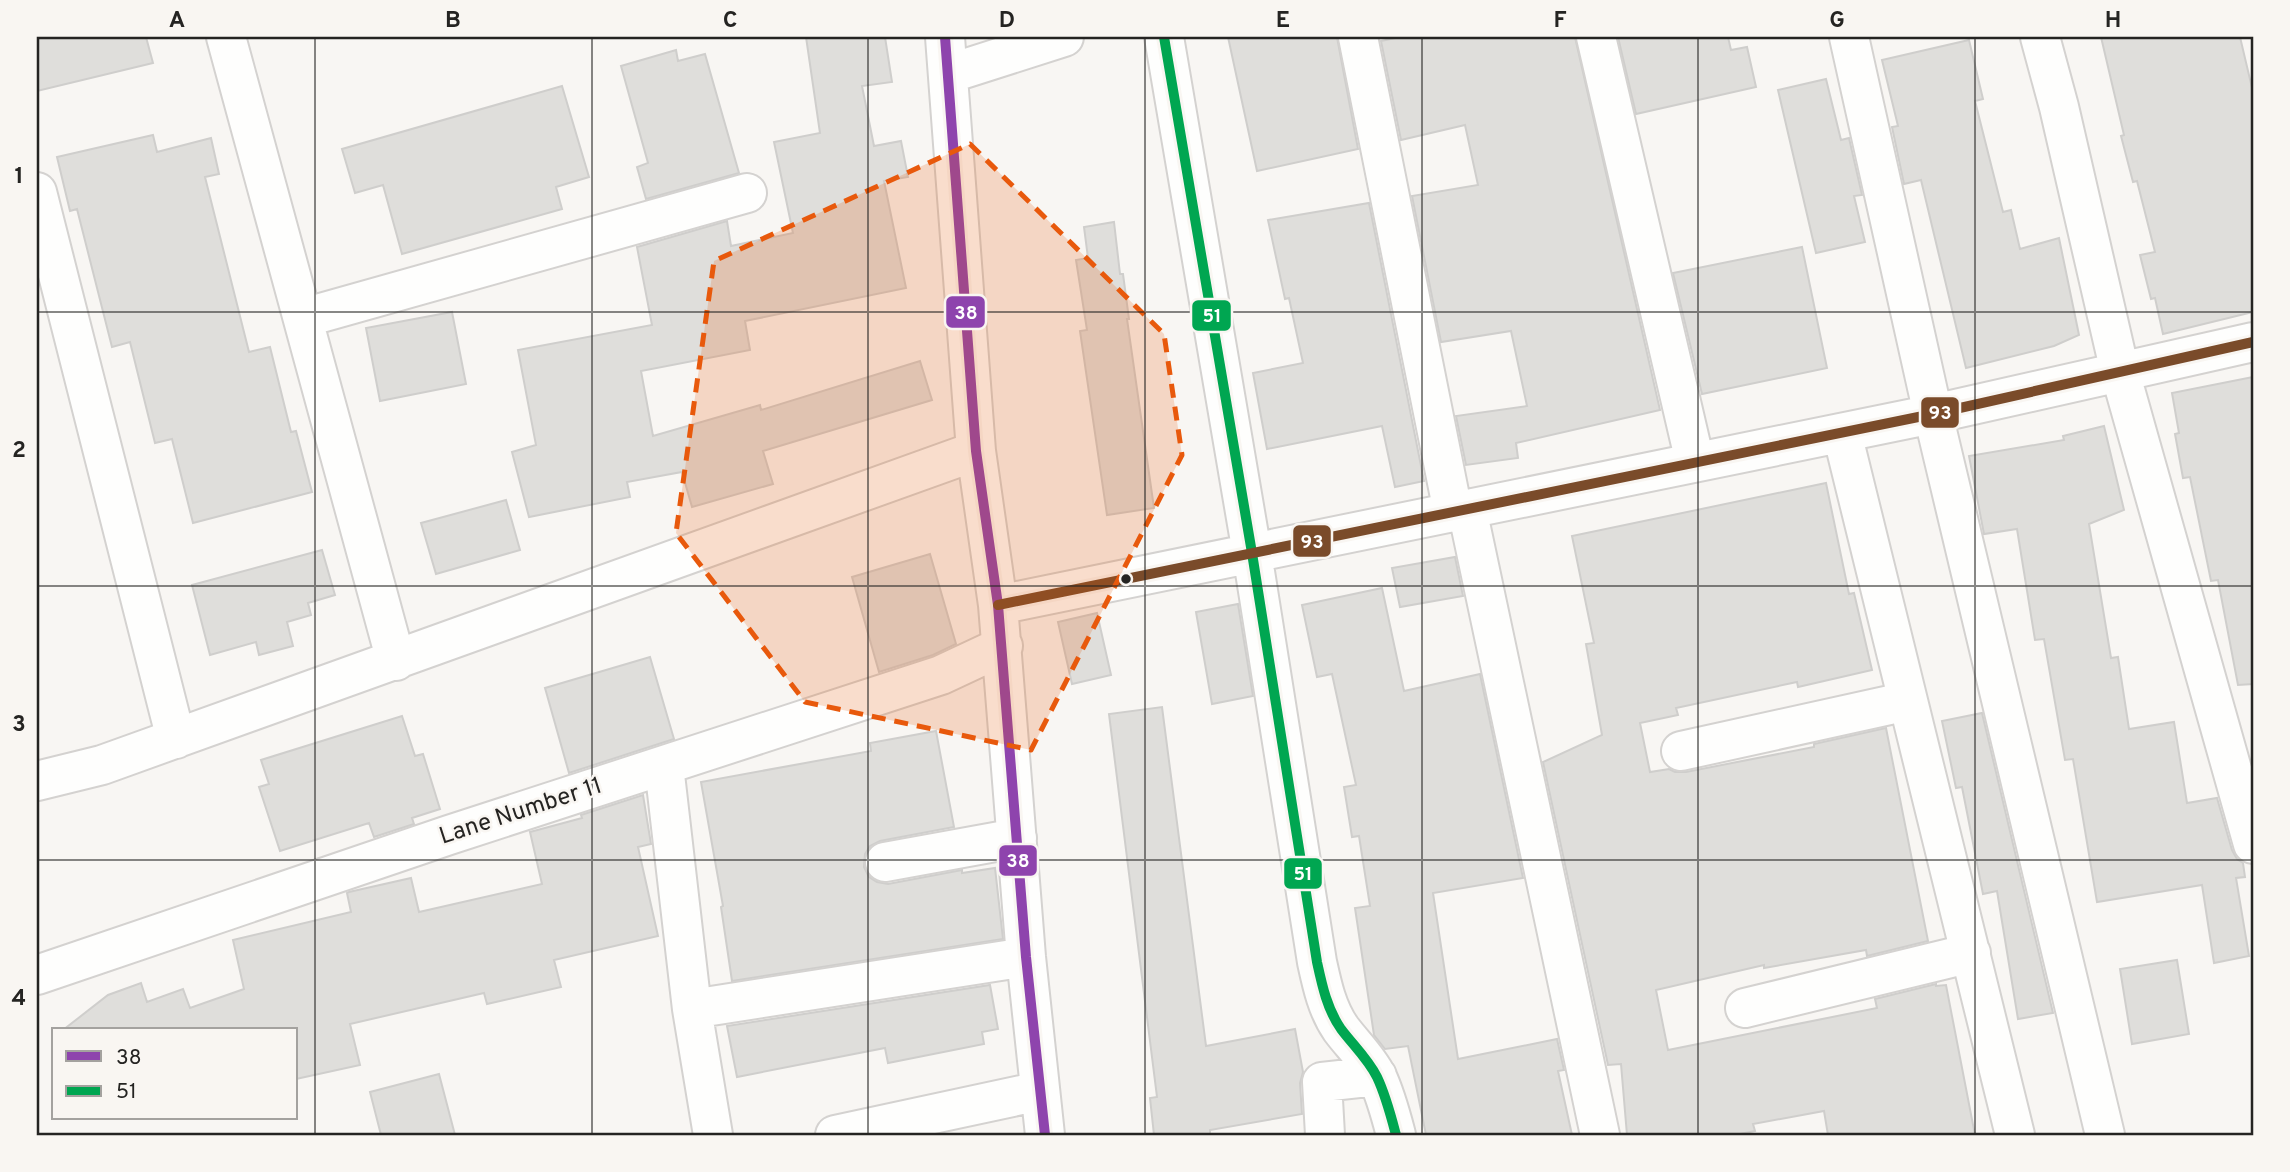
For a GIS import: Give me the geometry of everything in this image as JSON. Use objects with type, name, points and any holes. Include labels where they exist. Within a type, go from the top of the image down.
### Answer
[{"type":"street","points":[[226,37],[396,661]]},
{"type":"street","points":[[945,37],[976,451],[999,605],[1026,957],[1045,1135]]},
{"type":"street","points":[[948,74],[1064,37]]},
{"type":"street","points":[[1164,37],[1252,553],[1317,962],[1324,995],[1340,1028],[1377,1076],[1396,1135]]},
{"type":"street","points":[[1358,37],[1460,510],[1600,1135]]},
{"type":"street","points":[[1596,37],[1695,462]]},
{"type":"street","points":[[1849,37],[1933,414],[2105,1135]]},
{"type":"street","points":[[2040,37],[2059,107],[2120,372],[2253,844]]},
{"type":"street","points":[[37,192],[176,739]]},
{"type":"street","points":[[303,318],[747,193]]},
{"type":"street","points":[[999,605],[1933,414],[2253,342]]},
{"type":"street","points":[[1842,433],[2015,1135]]},
{"type":"street","points":[[37,781],[102,765],[176,739],[976,451]]},
{"type":"street","name":"Lane Number 11","points":[[37,975],[449,835],[941,676],[1003,646]]},
{"type":"street","points":[[1681,751],[1908,701]]},
{"type":"street","points":[[664,766],[692,1009],[713,1135]]},
{"type":"street","points":[[885,862],[1017,838]]},
{"type":"street","points":[[1745,1008],[1971,953]]},
{"type":"street","points":[[692,1009],[1026,957]]},
{"type":"street","points":[[1325,1135],[1321,1082],[1377,1076]]},
{"type":"street","points":[[835,1135],[1040,1091]]},
{"type":"highlighted area","points":[[970,144],[1164,334],[1182,455],[1031,750],[805,702],[676,533],[714,261]]},
{"type":"building","points":[[37,37],[146,37],[153,63],[37,91]]},
{"type":"building","points":[[806,37],[885,37],[892,82],[862,86],[874,146],[901,141],[908,177],[884,181],[906,288],[745,321],[750,350],[641,371],[653,436],[760,405],[761,410],[920,361],[932,400],[763,451],[773,484],[692,507],[682,472],[627,482],[630,497],[529,517],[512,452],[536,445],[518,350],[652,325],[637,247],[727,221],[731,246],[793,233],[774,142],[820,133]]},
{"type":"building","points":[[1228,37],[1337,37],[1358,149],[1257,171]]},
{"type":"building","points":[[1400,37],[1575,37],[1660,410],[1516,443],[1518,458],[1466,465],[1456,416],[1527,406],[1511,331],[1441,342],[1412,196],[1478,185],[1465,125],[1401,140],[1381,41]]},
{"type":"building","points":[[1618,37],[1728,37],[1731,50],[1747,47],[1756,87],[1636,114]]},
{"type":"building","points":[[2101,37],[2240,37],[2253,92],[2253,312],[2163,334],[2155,298],[2151,299],[2140,255],[2155,252],[2137,181],[2133,182],[2121,136],[2124,135]]},
{"type":"building","points":[[1969,40],[1983,99],[1975,101],[2003,212],[2011,210],[2020,249],[2059,238],[2079,335],[2054,346],[1966,368],[1921,180],[1904,184],[1892,127],[1898,126],[1882,60]]},
{"type":"building","points":[[676,50],[678,61],[705,54],[739,173],[646,199],[637,167],[648,163],[621,66]]},
{"type":"building","points":[[1826,79],[1841,140],[1849,138],[1862,195],[1854,196],[1865,242],[1816,253],[1778,90]]},
{"type":"building","points":[[562,86],[589,177],[556,187],[562,209],[402,254],[383,185],[355,193],[342,149]]},
{"type":"building","points":[[153,135],[157,152],[211,138],[219,174],[205,177],[249,352],[270,347],[291,432],[296,431],[312,492],[193,523],[172,439],[155,443],[130,342],[112,347],[77,209],[70,211],[57,157]]},
{"type":"building","points":[[1369,203],[1424,481],[1395,487],[1382,426],[1267,449],[1253,373],[1303,363],[1289,298],[1285,299],[1268,220]]},
{"type":"building","points":[[1114,222],[1154,508],[1107,515],[1080,331],[1087,330],[1076,260],[1088,258],[1084,227]]},
{"type":"building","points":[[1802,247],[1827,368],[1702,394],[1673,273]]},
{"type":"building","points":[[452,312],[466,384],[380,401],[366,328]]},
{"type":"building","points":[[2253,377],[2253,684],[2238,685],[2218,580],[2211,581],[2190,477],[2183,478],[2175,434],[2179,433],[2172,393]]},
{"type":"building","points":[[2104,426],[2124,510],[2089,524],[2111,658],[2118,657],[2129,729],[2174,722],[2187,803],[2217,798],[2232,850],[2243,863],[2245,877],[2236,878],[2249,956],[2214,963],[2202,885],[2097,902],[2073,759],[2065,760],[2044,639],[2035,640],[2017,529],[1984,534],[1969,456],[2064,440],[2063,436]]},
{"type":"building","points":[[1826,483],[1849,594],[1854,593],[1872,670],[1798,687],[1797,682],[1676,708],[1678,715],[1640,723],[1650,772],[1669,769],[1686,772],[1814,747],[1814,744],[1886,728],[1928,941],[1867,956],[1866,950],[1764,968],[1764,965],[1656,990],[1668,1050],[1877,1008],[1875,999],[1936,984],[1946,985],[1975,1135],[1828,1135],[1824,1111],[1753,1124],[1755,1131],[1735,1135],[1627,1135],[1621,1064],[1608,1065],[1543,762],[1602,735],[1586,644],[1594,643],[1572,536]]},
{"type":"building","points":[[506,500],[520,550],[436,574],[421,523]]},
{"type":"building","points":[[322,550],[335,595],[308,603],[311,615],[287,622],[293,646],[259,655],[256,642],[210,655],[192,585]]},
{"type":"building","points":[[930,554],[956,644],[933,655],[879,672],[852,577]]},
{"type":"building","points":[[1455,557],[1463,596],[1400,607],[1392,568]]},
{"type":"building","points":[[1382,588],[1404,691],[1480,674],[1523,878],[1433,893],[1458,1059],[1557,1039],[1564,1070],[1558,1071],[1572,1135],[1426,1135],[1408,1046],[1385,1049],[1374,1035],[1355,908],[1370,906],[1359,836],[1352,837],[1344,787],[1356,785],[1332,674],[1317,677],[1302,605]]},
{"type":"building","points":[[1238,604],[1253,696],[1212,704],[1196,612]]},
{"type":"building","points":[[1097,613],[1111,675],[1072,684],[1058,622]]},
{"type":"building","points":[[650,657],[674,739],[569,773],[545,688]]},
{"type":"building","points":[[1162,707],[1206,1046],[1295,1029],[1303,1072],[1300,1083],[1302,1114],[1210,1130],[1210,1135],[1154,1135],[1150,1098],[1157,1097],[1109,714]]},
{"type":"building","points":[[1982,713],[2053,1013],[2018,1019],[1997,891],[1983,894],[1962,787],[1956,788],[1942,721]]},
{"type":"building","points":[[402,716],[415,756],[423,754],[440,809],[412,818],[414,824],[374,837],[369,823],[280,851],[259,787],[269,784],[261,760]]},
{"type":"building","points":[[936,731],[954,827],[880,841],[870,846],[865,854],[864,867],[869,877],[888,884],[962,870],[962,873],[995,868],[1003,939],[732,981],[721,907],[723,906],[701,782],[871,751],[870,743]]},
{"type":"building","points":[[643,795],[651,844],[638,847],[658,936],[554,960],[561,987],[487,1004],[484,993],[350,1024],[360,1065],[298,1079],[298,1028],[66,1028],[108,995],[141,983],[147,1002],[183,989],[190,1008],[244,989],[233,940],[351,912],[349,892],[411,878],[419,912],[542,884],[530,832],[582,818],[581,815]]},
{"type":"building","points":[[2177,960],[2189,1034],[2132,1044],[2120,969]]},
{"type":"building","points":[[990,985],[998,1029],[982,1032],[984,1044],[888,1063],[885,1048],[737,1077],[727,1026]]},
{"type":"building","points":[[439,1074],[455,1135],[381,1135],[370,1092]]},
{"type":"transit line","name":"38","points":[[945,37],[976,451],[998,605],[1026,957],[1045,1135]]},
{"type":"transit line","name":"51","points":[[1164,37],[1252,553],[1317,962],[1332,1013],[1377,1077],[1396,1135]]},
{"type":"transit line","name":"93","points":[[998,605],[1933,414],[2253,342]]}]
